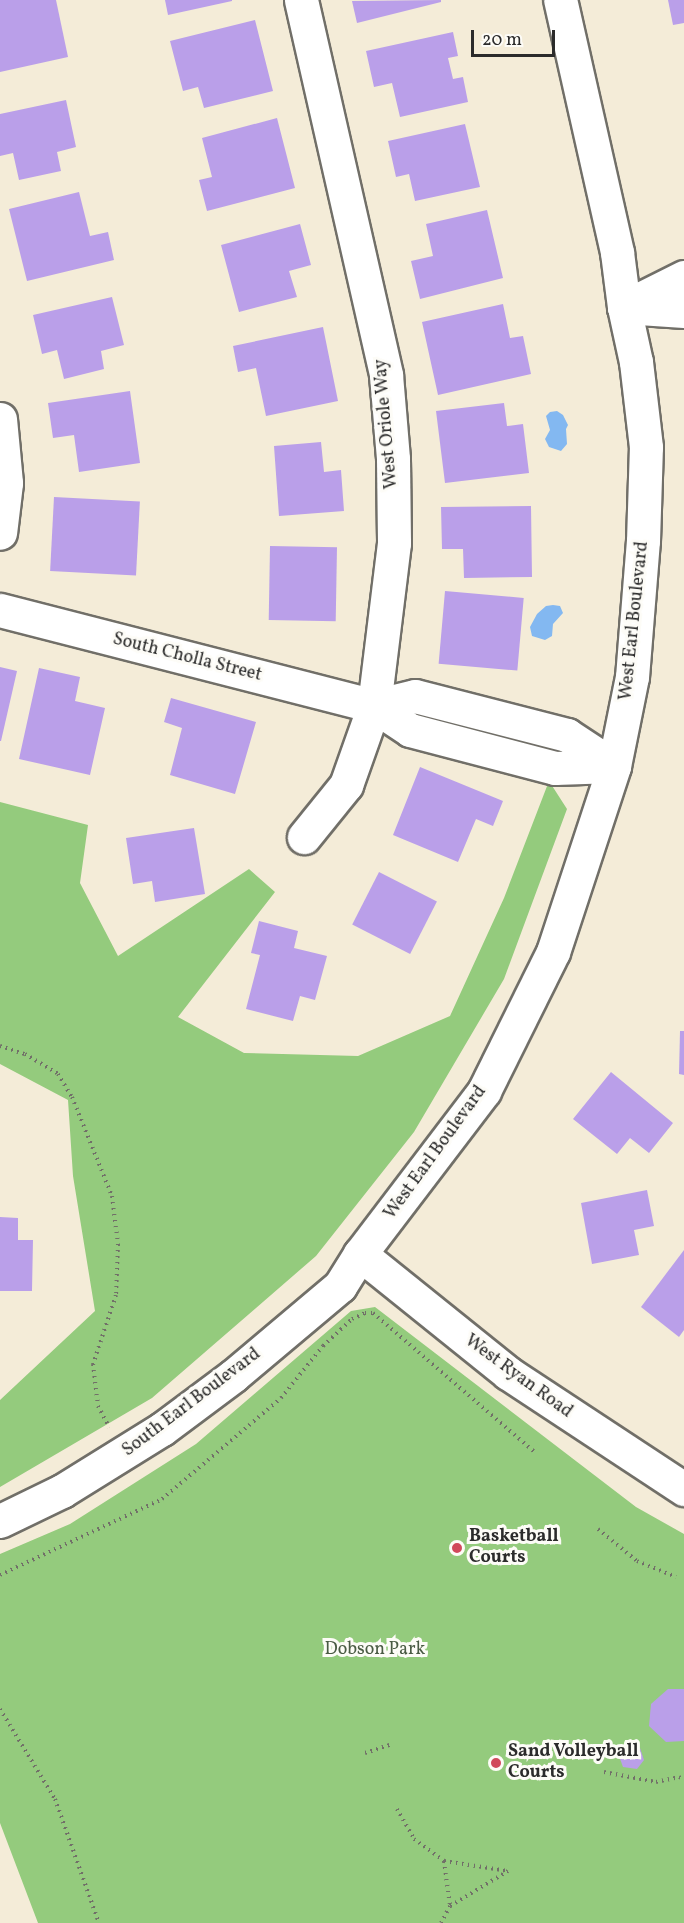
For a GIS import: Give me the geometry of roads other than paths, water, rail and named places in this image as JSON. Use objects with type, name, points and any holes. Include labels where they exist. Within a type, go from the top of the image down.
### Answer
[{"type":"street","name":"West Oriole Way","points":[[301,0],[386,375],[393,459],[394,543],[374,706],[346,785],[304,837]]},
{"type":"street","name":"West Earl Boulevard","points":[[360,1254],[484,1091],[553,952],[614,766],[632,677],[643,541],[645,459],[636,362],[624,307],[617,252],[560,0]]},
{"type":"street","points":[[624,307],[684,277]]},
{"type":"street","points":[[624,307],[684,311]]},
{"type":"street","points":[[0,419],[6,483],[0,533]]},
{"type":"street","name":"South Cholla Street","points":[[0,610],[374,706],[415,696],[567,735],[614,766]]},
{"type":"street","name":"South Earl Boulevard","points":[[0,1521],[62,1491],[123,1455],[225,1382],[340,1286],[360,1254]]},
{"type":"street","name":"West Ryan Road","points":[[360,1254],[508,1373],[684,1489]]},
{"type":"water","points":[[557,411],[563,415],[568,425],[567,444],[561,451],[549,447],[545,439],[550,430],[546,416],[550,412]]},
{"type":"water","points":[[546,606],[560,606],[563,613],[553,624],[552,636],[545,640],[532,636],[530,627],[537,614]]},
{"type":"place","name":"Basketball Courts","points":[[457,1548]]},
{"type":"place","name":"Sand Volleyball Courts","points":[[496,1763]]},
{"type":"park label","name":"Dobson Park","points":[[375,1650]]}]
